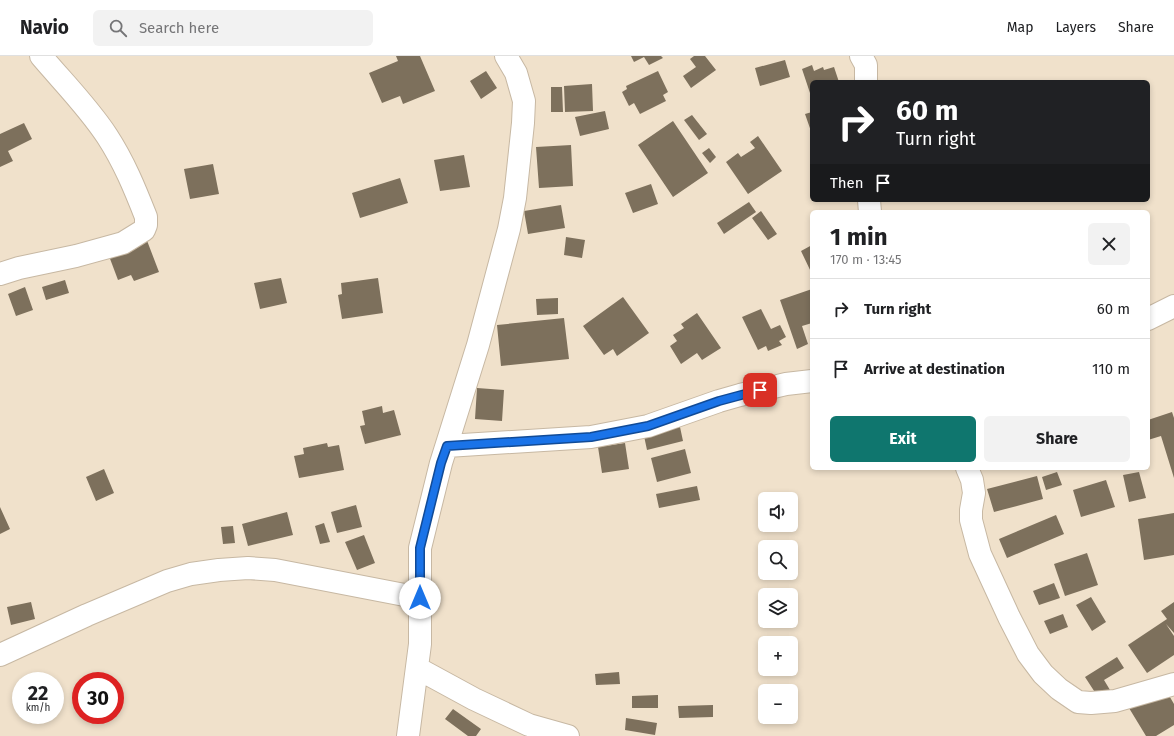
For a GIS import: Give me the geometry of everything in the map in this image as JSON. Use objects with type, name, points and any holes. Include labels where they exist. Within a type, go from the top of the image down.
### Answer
[{"type":"street","points":[[0,274],[123,243],[141,233],[146,225],[146,216],[126,168],[107,136],[90,113],[41,56]]},
{"type":"street","points":[[408,736],[420,644],[420,548],[441,463],[480,337],[510,229],[515,198],[524,101],[516,73],[506,56]]},
{"type":"street","points":[[861,56],[866,65],[866,80]]},
{"type":"street","points":[[1150,318],[1174,306]]},
{"type":"street","points":[[447,446],[591,437],[648,426],[719,401],[753,392],[786,384],[810,381]]},
{"type":"street","points":[[968,470],[972,480],[974,493],[971,520],[980,554],[1028,654],[1043,674],[1059,689],[1078,702],[1091,703],[1115,700],[1174,684]]},
{"type":"street","points":[[0,655],[87,615],[167,581],[191,574],[219,570],[248,568],[274,570],[420,598]]},
{"type":"street","points":[[417,668],[474,699],[529,725],[568,736]]},
{"type":"building","points":[[396,56],[420,56],[435,91],[403,104],[400,96],[382,103],[369,73],[398,61]]},
{"type":"building","points":[[631,56],[661,56],[663,58],[649,65],[644,57],[634,62]]},
{"type":"building","points":[[694,56],[705,56],[716,70],[691,88],[683,76],[696,67],[690,59]]},
{"type":"building","points":[[785,60],[790,77],[760,86],[755,68]]},
{"type":"building","points":[[812,65],[814,71],[823,67],[824,70],[834,67],[838,80],[810,80],[810,93],[802,69]]},
{"type":"building","points":[[486,71],[497,88],[481,99],[470,81]]},
{"type":"building","points":[[658,71],[668,92],[663,95],[666,101],[640,114],[634,103],[629,106],[622,92],[627,89],[626,86]]},
{"type":"building","points":[[592,84],[593,111],[565,112],[564,86]]},
{"type":"building","points":[[551,87],[562,87],[563,112],[551,112]]},
{"type":"building","points":[[605,111],[609,129],[580,136],[575,117]]},
{"type":"building","points":[[810,113],[810,128],[805,114]]},
{"type":"building","points":[[692,115],[707,134],[699,140],[684,120]]},
{"type":"building","points":[[673,121],[708,173],[673,197],[638,145]]},
{"type":"building","points":[[24,123],[32,139],[8,151],[13,161],[0,167],[0,134]]},
{"type":"building","points":[[758,136],[782,171],[748,194],[726,162],[738,153],[741,157],[755,148],[750,142]]},
{"type":"building","points":[[571,145],[573,186],[539,188],[536,147]]},
{"type":"building","points":[[709,148],[716,157],[710,163],[702,153]]},
{"type":"building","points":[[464,155],[470,187],[440,191],[434,160]]},
{"type":"building","points":[[213,164],[219,194],[190,199],[184,169]]},
{"type":"building","points":[[400,178],[408,203],[360,218],[352,193]]},
{"type":"building","points":[[651,184],[658,204],[633,213],[625,193]]},
{"type":"building","points":[[749,202],[756,212],[724,234],[717,223]]},
{"type":"building","points":[[561,205],[565,228],[528,234],[524,211]]},
{"type":"building","points":[[761,211],[777,234],[768,240],[752,218]]},
{"type":"building","points":[[566,237],[585,240],[582,258],[564,255]]},
{"type":"building","points":[[146,238],[159,272],[134,281],[131,275],[118,280],[109,256]]},
{"type":"building","points":[[810,246],[810,270],[801,251]]},
{"type":"building","points":[[281,278],[287,303],[260,309],[254,283]]},
{"type":"building","points":[[378,278],[383,313],[342,319],[338,295],[342,294],[341,283]]},
{"type":"building","points":[[65,280],[69,293],[46,300],[42,287]]},
{"type":"building","points":[[25,287],[33,310],[16,316],[8,294]]},
{"type":"building","points":[[810,290],[810,324],[802,326],[808,344],[797,349],[780,300]]},
{"type":"building","points":[[623,297],[649,333],[617,356],[613,349],[604,355],[583,326]]},
{"type":"building","points":[[558,298],[558,314],[537,315],[536,299]]},
{"type":"building","points":[[761,309],[771,329],[780,325],[786,337],[779,341],[782,345],[768,351],[766,346],[758,350],[742,317]]},
{"type":"building","points":[[697,313],[721,348],[702,360],[697,353],[681,364],[670,346],[677,341],[673,335],[684,328],[681,324]]},
{"type":"building","points":[[564,318],[569,359],[501,366],[497,325]]},
{"type":"building","points":[[477,388],[504,390],[502,421],[475,419]]},
{"type":"building","points":[[382,406],[383,413],[394,410],[401,435],[365,444],[360,426],[365,425],[362,411]]},
{"type":"building","points":[[1172,412],[1174,418],[1174,478],[1161,436],[1150,439],[1150,419]]},
{"type":"building","points":[[680,427],[683,441],[647,450],[644,436]]},
{"type":"building","points":[[327,443],[328,447],[339,445],[344,470],[299,478],[294,456],[304,454],[303,448]]},
{"type":"building","points":[[625,443],[629,469],[602,473],[598,447]]},
{"type":"building","points":[[685,449],[691,473],[657,482],[651,458]]},
{"type":"building","points":[[104,469],[114,493],[96,501],[86,477]]},
{"type":"building","points":[[1057,472],[1062,485],[1046,490],[1042,477]]},
{"type":"building","points":[[1139,472],[1146,498],[1129,502],[1123,475]]},
{"type":"building","points":[[1037,476],[1043,499],[994,512],[987,489]]},
{"type":"building","points":[[1106,480],[1115,507],[1081,517],[1073,490]]},
{"type":"building","points":[[697,486],[700,500],[659,508],[656,494]]},
{"type":"building","points":[[356,505],[362,527],[337,533],[331,512]]},
{"type":"building","points":[[0,507],[10,529],[0,534]]},
{"type":"building","points":[[287,512],[293,535],[248,546],[242,524]]},
{"type":"building","points":[[1174,513],[1174,555],[1144,560],[1138,519]]},
{"type":"building","points":[[1056,515],[1064,534],[1007,558],[999,539]]},
{"type":"building","points":[[324,523],[330,542],[320,544],[315,526]]},
{"type":"building","points":[[233,526],[235,543],[223,544],[221,527]]},
{"type":"building","points":[[364,535],[375,563],[357,570],[345,542]]},
{"type":"building","points":[[1087,553],[1098,585],[1065,596],[1054,564]]},
{"type":"building","points":[[1054,583],[1060,598],[1039,605],[1033,591]]},
{"type":"building","points":[[1091,597],[1106,622],[1092,631],[1076,605]]},
{"type":"building","points":[[31,602],[35,619],[11,625],[7,607]]},
{"type":"building","points":[[1174,602],[1174,633],[1166,624],[1174,636],[1174,655],[1147,673],[1128,645],[1167,619],[1161,611]]},
{"type":"building","points":[[1063,614],[1068,627],[1050,634],[1044,621]]},
{"type":"building","points":[[1117,657],[1124,668],[1104,680],[1110,690],[1098,697],[1085,677]]},
{"type":"building","points":[[619,672],[620,684],[596,685],[595,674]]},
{"type":"building","points":[[1164,687],[1174,704],[1174,725],[1156,736],[1146,736],[1129,708]]},
{"type":"building","points":[[658,695],[658,708],[632,708],[632,696]]},
{"type":"building","points":[[713,705],[713,717],[679,718],[678,706]]},
{"type":"building","points":[[453,709],[481,729],[476,736],[468,736],[445,719]]},
{"type":"building","points":[[626,718],[657,723],[655,735],[625,730]]},
{"type":"route","points":[[420,598],[420,548],[441,463],[447,446],[591,437],[648,426],[692,412],[719,401],[760,390]]}]
